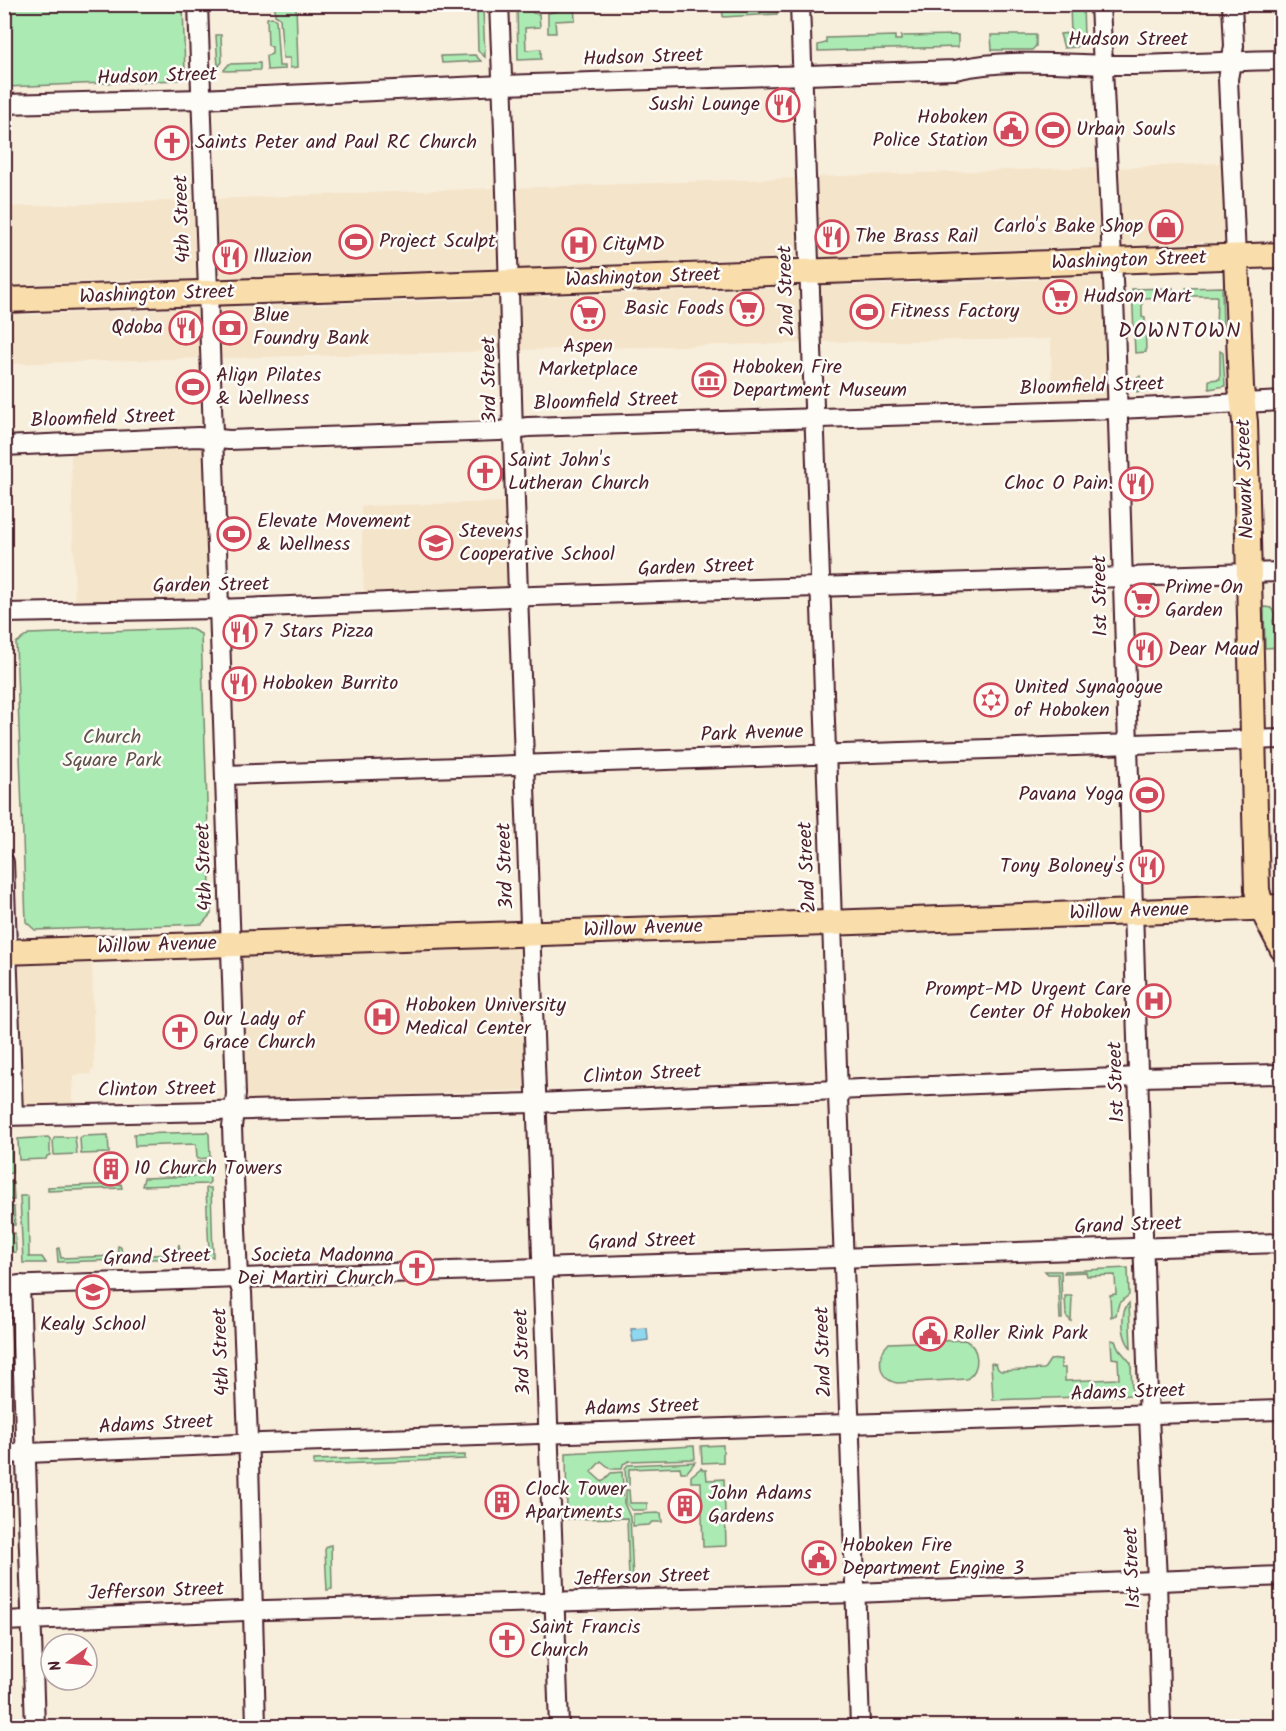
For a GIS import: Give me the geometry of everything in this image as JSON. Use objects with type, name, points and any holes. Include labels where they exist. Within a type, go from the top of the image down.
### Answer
[{"type":"main road","name":"Washington Street","points":[[4,300],[1281,255]]},
{"type":"main road","name":"Newark Street","points":[[1236,257],[1242,403],[1245,422],[1257,890],[1272,908],[1281,948]]},
{"type":"main road","name":"Willow Avenue","points":[[6,952],[1272,908]]},
{"type":"street","name":"4th Street","points":[[198,4],[236,1094],[234,1111],[238,1279],[242,1292],[249,1443],[256,1726]]},
{"type":"street","name":"3rd Street","points":[[499,4],[510,282],[535,1103],[559,1726]]},
{"type":"street","name":"2nd Street","points":[[800,4],[860,1726]]},
{"type":"street","name":"1st Street","points":[[1100,4],[1113,261],[1161,1726]]},
{"type":"street","name":"Newark Street","points":[[1232,4],[1234,46],[1228,79],[1236,257]]},
{"type":"street","name":"Hudson Street","points":[[4,104],[201,99],[503,85],[955,70],[973,65],[1281,60]]},
{"type":"street","name":"Bloomfield Street","points":[[4,446],[166,438],[253,439],[499,431],[1281,401]]},
{"type":"street","name":"Garden Street","points":[[4,613],[218,609],[518,596],[1281,572]]},
{"type":"street","name":"Park Avenue","points":[[225,775],[1281,739]]},
{"type":"street","points":[[4,862],[9,1116]]},
{"type":"street","name":"Clinton Street","points":[[9,1116],[535,1103],[1139,1077],[1281,1074]]},
{"type":"street","name":"Grand Street","points":[[12,1285],[1281,1243]]},
{"type":"street","points":[[12,1285],[26,1454],[35,1726]]},
{"type":"street","name":"Adams Street","points":[[4,1454],[249,1443],[1281,1410]]},
{"type":"street","name":"Jefferson Street","points":[[4,1621],[253,1611],[855,1593],[1281,1576]]},
{"type":"shaded area","points":[[1226,163],[1227,243],[1224,246],[1212,247],[1203,242],[1145,245],[1138,249],[1126,250],[1118,245],[1114,168]]},
{"type":"shaded area","points":[[1099,167],[1103,243],[1097,251],[1085,251],[1077,247],[843,255],[836,259],[822,260],[818,255],[815,177]]},
{"type":"shaded area","points":[[799,178],[801,255],[794,261],[783,261],[777,258],[558,266],[551,270],[525,271],[517,264],[514,188]]},
{"type":"shaded area","points":[[497,188],[501,265],[497,271],[482,273],[476,269],[253,277],[248,281],[219,281],[216,279],[212,199]]},
{"type":"shaded area","points":[[196,200],[198,276],[193,282],[161,284],[153,279],[34,284],[30,288],[5,290],[4,207]]},
{"type":"shaded area","points":[[1104,273],[1107,308],[1103,317],[1107,390],[1105,400],[1052,402],[1051,339],[820,342],[819,288],[825,282],[833,281],[849,286],[1059,279],[1068,274]]},
{"type":"shaded area","points":[[798,283],[802,290],[804,343],[519,350],[518,299],[524,292],[537,293],[545,297],[778,288],[784,284]]},
{"type":"shaded area","points":[[497,294],[502,301],[504,351],[217,358],[216,311],[219,304],[236,303],[242,307],[473,300],[478,299],[481,295]]},
{"type":"shaded area","points":[[196,304],[200,308],[203,358],[5,364],[4,310],[15,311],[22,315],[177,309],[179,305]]},
{"type":"shaded area","points":[[201,448],[205,450],[213,601],[183,603],[180,599],[75,603],[71,453]]},
{"type":"shaded area","name":"Stevens Cooperative School","points":[[509,502],[509,587],[364,593],[361,506]]},
{"type":"shaded area","name":"Hoboken University Medical Center","points":[[522,945],[528,1085],[525,1090],[247,1100],[245,1098],[240,956],[260,954],[263,957],[278,957],[286,951]]},
{"type":"shaded area","points":[[92,956],[94,1070],[91,1070],[91,1074],[73,1075],[73,1105],[25,1106],[22,1101],[18,961]]},
{"type":"green space","points":[[4,5],[183,5],[185,74],[178,80],[5,87]]},
{"type":"green space","points":[[296,5],[298,67],[290,68],[290,58],[283,58],[280,18],[275,15],[275,6]]},
{"type":"green space","points":[[517,5],[527,5],[533,13],[539,14],[540,27],[525,28],[526,50],[541,49],[541,59],[518,60]]},
{"type":"green space","points":[[560,5],[574,5],[575,20],[555,21],[556,33],[548,33],[548,13],[557,11]]},
{"type":"green space","points":[[722,5],[752,5],[755,7],[775,5],[777,14],[723,17]]},
{"type":"green space","points":[[1070,5],[1083,5],[1084,37],[1077,47],[1064,48],[1060,34],[1071,33]]},
{"type":"green space","points":[[477,10],[483,10],[485,57],[478,51]]},
{"type":"green space","points":[[272,17],[276,20],[279,66],[285,66],[285,69],[267,70],[266,56],[272,54],[272,47],[268,45],[267,18]]},
{"type":"green space","points":[[216,35],[221,35],[222,62],[218,67]]},
{"type":"green space","points":[[958,35],[958,47],[818,51],[818,45],[826,43],[826,38],[895,36],[895,40],[901,40],[901,36]]},
{"type":"green space","points":[[991,35],[1036,35],[1036,46],[1032,50],[992,50]]},
{"type":"green space","points":[[475,55],[481,61],[442,63],[441,56]]},
{"type":"green space","points":[[260,63],[260,70],[224,70],[229,64]]},
{"type":"green space","points":[[1222,287],[1223,331],[1216,332],[1217,296],[1188,296],[1186,298],[1186,288]]},
{"type":"green space","points":[[1173,288],[1173,299],[1168,299],[1168,297],[1142,298],[1146,352],[1135,353],[1132,289]]},
{"type":"green space","points":[[1220,351],[1223,353],[1225,386],[1209,389],[1209,380],[1220,379]]},
{"type":"green space","points":[[1140,376],[1141,382],[1154,381],[1154,391],[1137,392],[1136,379]]},
{"type":"green space","points":[[1265,607],[1271,608],[1275,614],[1274,625],[1281,626],[1281,647],[1265,648]]},
{"type":"green space","name":"Church Square Park","points":[[189,628],[201,634],[211,914],[202,924],[35,930],[26,922],[16,643],[29,634]]},
{"type":"green space","points":[[207,1132],[210,1156],[208,1158],[197,1159],[196,1144],[135,1146],[134,1134]]},
{"type":"green space","points":[[108,1135],[109,1153],[81,1154],[80,1138]]},
{"type":"green space","points":[[48,1137],[50,1155],[46,1159],[19,1160],[18,1139]]},
{"type":"green space","points":[[55,1137],[75,1137],[77,1154],[54,1155]]},
{"type":"green space","points":[[4,1139],[11,1139],[12,1173],[5,1174]]},
{"type":"green space","points":[[208,1161],[210,1182],[208,1184],[142,1186],[144,1178],[197,1176],[197,1162]]},
{"type":"green space","points":[[4,1182],[13,1182],[14,1200],[5,1200]]},
{"type":"green space","points":[[121,1184],[122,1188],[48,1191],[48,1187]]},
{"type":"green space","points":[[206,1188],[211,1188],[213,1257],[194,1258],[196,1253],[209,1251]]},
{"type":"green space","points":[[20,1196],[28,1196],[29,1257],[42,1257],[46,1263],[23,1263]]},
{"type":"green space","points":[[5,1207],[14,1207],[15,1225],[5,1225]]},
{"type":"green space","points":[[15,1233],[16,1252],[5,1253],[5,1234]]},
{"type":"green space","points":[[179,1244],[181,1258],[58,1262],[57,1249],[59,1248],[61,1258],[117,1256],[118,1246],[121,1247],[122,1256],[177,1254]]},
{"type":"green space","points":[[1128,1268],[1129,1295],[1119,1303],[1116,1315],[1111,1317],[1110,1295],[1116,1294],[1115,1275],[1087,1276],[1086,1272],[1064,1273],[1065,1271]]},
{"type":"green space","points":[[1045,1271],[1061,1271],[1062,1319],[1060,1319],[1058,1274],[1048,1274]]},
{"type":"green space","points":[[1065,1296],[1072,1296],[1071,1321],[1066,1316]]},
{"type":"green space","points":[[1129,1303],[1131,1348],[1125,1338],[1123,1326],[1124,1313]]},
{"type":"green space","points":[[965,1340],[974,1348],[977,1359],[975,1370],[967,1379],[897,1383],[890,1381],[882,1372],[882,1354],[889,1343]]},
{"type":"green space","points":[[1111,1340],[1115,1341],[1131,1363],[1132,1395],[993,1400],[991,1363],[996,1364],[1001,1371],[1044,1369],[1050,1360],[1061,1359],[1061,1368],[1065,1368],[1065,1381],[1119,1379],[1118,1359],[1112,1358]]},
{"type":"green space","points":[[723,1445],[723,1462],[702,1463],[701,1446]]},
{"type":"green space","points":[[694,1446],[695,1459],[629,1461],[623,1464],[622,1469],[611,1469],[601,1461],[591,1472],[602,1482],[611,1473],[622,1472],[624,1503],[630,1517],[633,1580],[629,1580],[627,1518],[567,1519],[566,1453]]},
{"type":"green space","points":[[465,1455],[465,1459],[314,1465],[314,1460]]},
{"type":"green space","points":[[695,1462],[687,1472],[681,1472],[680,1467],[629,1469],[629,1485],[626,1485],[625,1468],[628,1465]]},
{"type":"green space","points":[[701,1468],[706,1470],[707,1480],[724,1479],[726,1546],[703,1547],[701,1482],[691,1482],[691,1476]]},
{"type":"green space","points":[[626,1490],[629,1490],[630,1503],[647,1503],[647,1510],[632,1510],[626,1503]]},
{"type":"green space","points":[[661,1513],[662,1522],[633,1526],[633,1514]]},
{"type":"green space","points":[[331,1545],[332,1589],[327,1590],[325,1550]]},
{"type":"water","points":[[647,1328],[648,1340],[633,1342],[631,1329]]},
{"type":"place","name":"Sushi Lounge","points":[[783,105]]},
{"type":"place","name":"Hoboken Police Station","points":[[1011,129]]},
{"type":"place","name":"Urban Souls","points":[[1053,130]]},
{"type":"place","name":"Saints Peter and Paul RC Church","points":[[172,143]]},
{"type":"place","name":"Carlo's Bake Shop","points":[[1166,227]]},
{"type":"place","name":"The Brass Rail","points":[[832,237]]},
{"type":"place","name":"Project Sculpt","points":[[356,242]]},
{"type":"place","name":"CityMD","points":[[579,245]]},
{"type":"place","name":"Illuzion","points":[[230,257]]},
{"type":"place","name":"Hudson Mart","points":[[1060,297]]},
{"type":"place","name":"Basic Foods","points":[[747,309]]},
{"type":"place","name":"Fitness Factory","points":[[867,312]]},
{"type":"place","name":"Aspen Marketplace","points":[[588,314]]},
{"type":"place","name":"Qdoba","points":[[186,328]]},
{"type":"place","name":"Blue Foundry Bank","points":[[230,328]]},
{"type":"place","name":"Hoboken Fire Department Museum","points":[[709,380]]},
{"type":"place","name":"Align Pilates & Wellness","points":[[193,387]]},
{"type":"place","name":"Saint John's Lutheran Church","points":[[485,473]]},
{"type":"place","name":"Choc O Pain.","points":[[1136,484]]},
{"type":"place","name":"Elevate Movement & Wellness","points":[[234,534]]},
{"type":"place","name":"Stevens Cooperative School","points":[[436,543]]},
{"type":"place","name":"Prime On Garden","points":[[1142,600]]},
{"type":"place","name":"7 Stars Pizza","points":[[240,632]]},
{"type":"place","name":"Dear Maud","points":[[1145,650]]},
{"type":"place","name":"Hoboken Burrito","points":[[239,684]]},
{"type":"place","name":"United Synagogue of Hoboken","points":[[991,700]]},
{"type":"place","name":"Pavana Yoga","points":[[1147,795]]},
{"type":"place","name":"Tony Boloney's","points":[[1147,867]]},
{"type":"place","name":"Prompt-MD Urgent Care Center Of Hoboken","points":[[1154,1001]]},
{"type":"place","name":"Hoboken University Medical Center","points":[[382,1017]]},
{"type":"place","name":"Our Lady of Grace Church","points":[[180,1032]]},
{"type":"place","name":"10 Church Towers","points":[[111,1169]]},
{"type":"place","name":"Societa Madonna Dei Martiri Church","points":[[417,1268]]},
{"type":"place","name":"Kealy School","points":[[93,1292]]},
{"type":"place","name":"Roller Rink Park","points":[[930,1334]]},
{"type":"place","name":"Clock Tower Apartments","points":[[502,1502]]},
{"type":"place","name":"John Adams Gardens","points":[[685,1506]]},
{"type":"place","name":"Hoboken Fire Department Engine 3","points":[[819,1558]]},
{"type":"place","name":"Saint Francis Church","points":[[507,1640]]},
{"type":"district","name":"DOWNTOWN","points":[[1180,331]]}]
